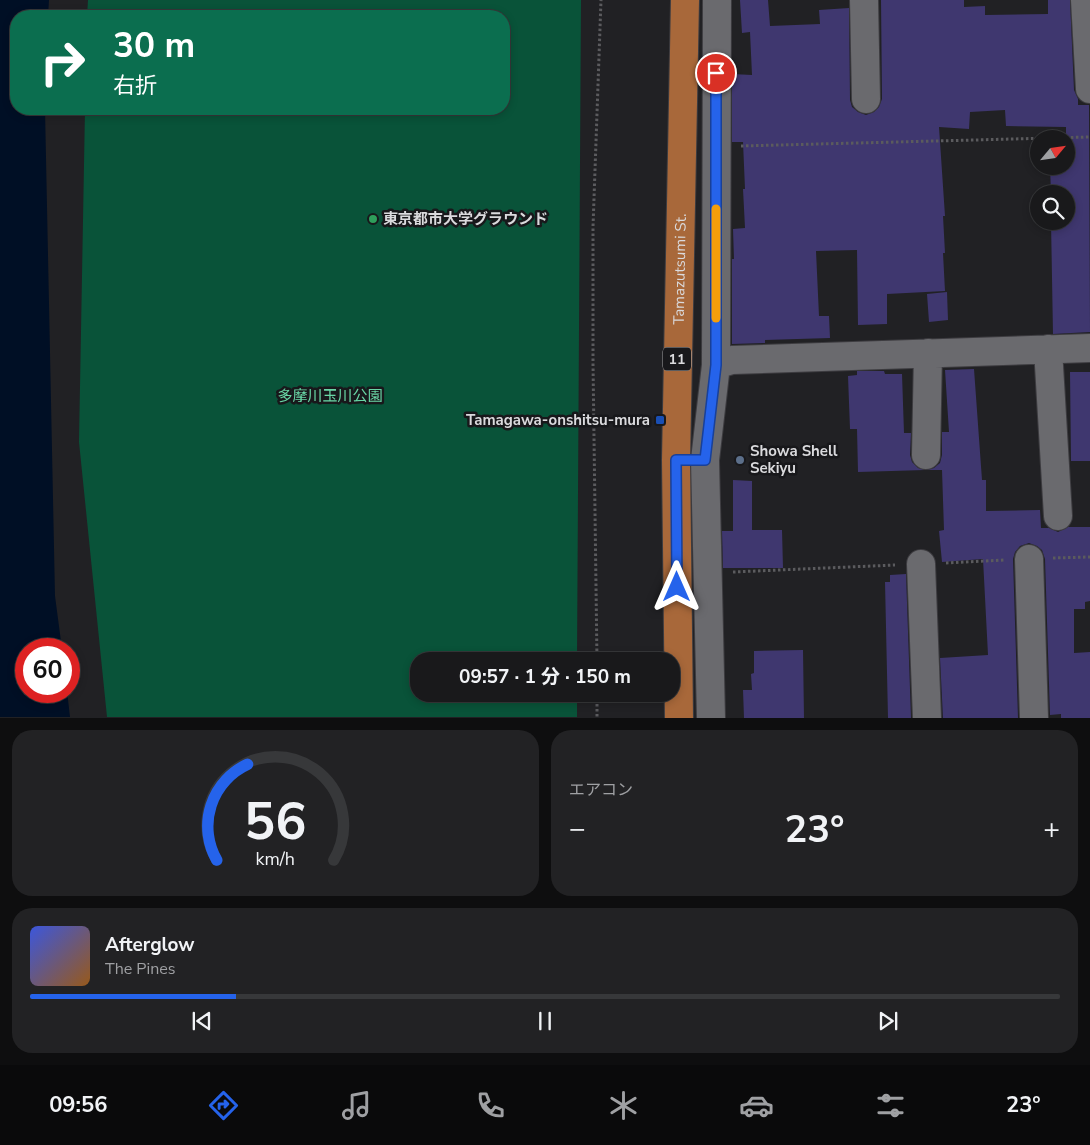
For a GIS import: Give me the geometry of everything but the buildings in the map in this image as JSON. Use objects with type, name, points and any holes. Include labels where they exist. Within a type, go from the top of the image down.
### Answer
[{"type":"main road","name":"Tamazutsumi St.","points":[[679,718],[676,460],[685,0]]},
{"type":"street","points":[[711,718],[705,460],[716,365],[717,0]]},
{"type":"street","points":[[864,0],[866,99]]},
{"type":"street","points":[[1085,0],[1090,89]]},
{"type":"street","points":[[716,365],[732,360],[1090,348]]},
{"type":"street","points":[[1048,349],[1058,516]]},
{"type":"street","points":[[926,455],[928,353]]},
{"type":"street","points":[[676,460],[705,460]]},
{"type":"street","points":[[1029,559],[1034,718]]},
{"type":"street","points":[[921,564],[927,718]]},
{"type":"path","points":[[597,652],[593,237],[601,0]]},
{"type":"path","points":[[716,147],[1090,137]]},
{"type":"path","points":[[597,702],[597,718]]},
{"type":"green space","name":"多摩川玉川公園","points":[[88,0],[581,0],[577,652],[410,652],[410,702],[577,702],[577,717],[107,717],[79,442],[85,115],[510,115],[510,10],[87,10]]},
{"type":"water","points":[[0,0],[49,0],[48,10],[10,10],[10,115],[45,115],[55,596],[61,638],[15,638],[15,703],[68,703],[70,717],[0,717]]},
{"type":"slow traffic","points":[[716,209],[716,318]]},
{"type":"place","name":"東京都市大学グラウンド","points":[[373,219]]},
{"type":"place","name":"Tamagawa-onshitsu-mura","points":[[660,420]]},
{"type":"place","name":"Showa Shell Sekiyu","points":[[740,460]]},
{"type":"route","points":[[677,587],[676,460],[705,460],[716,365],[716,73]]}]
